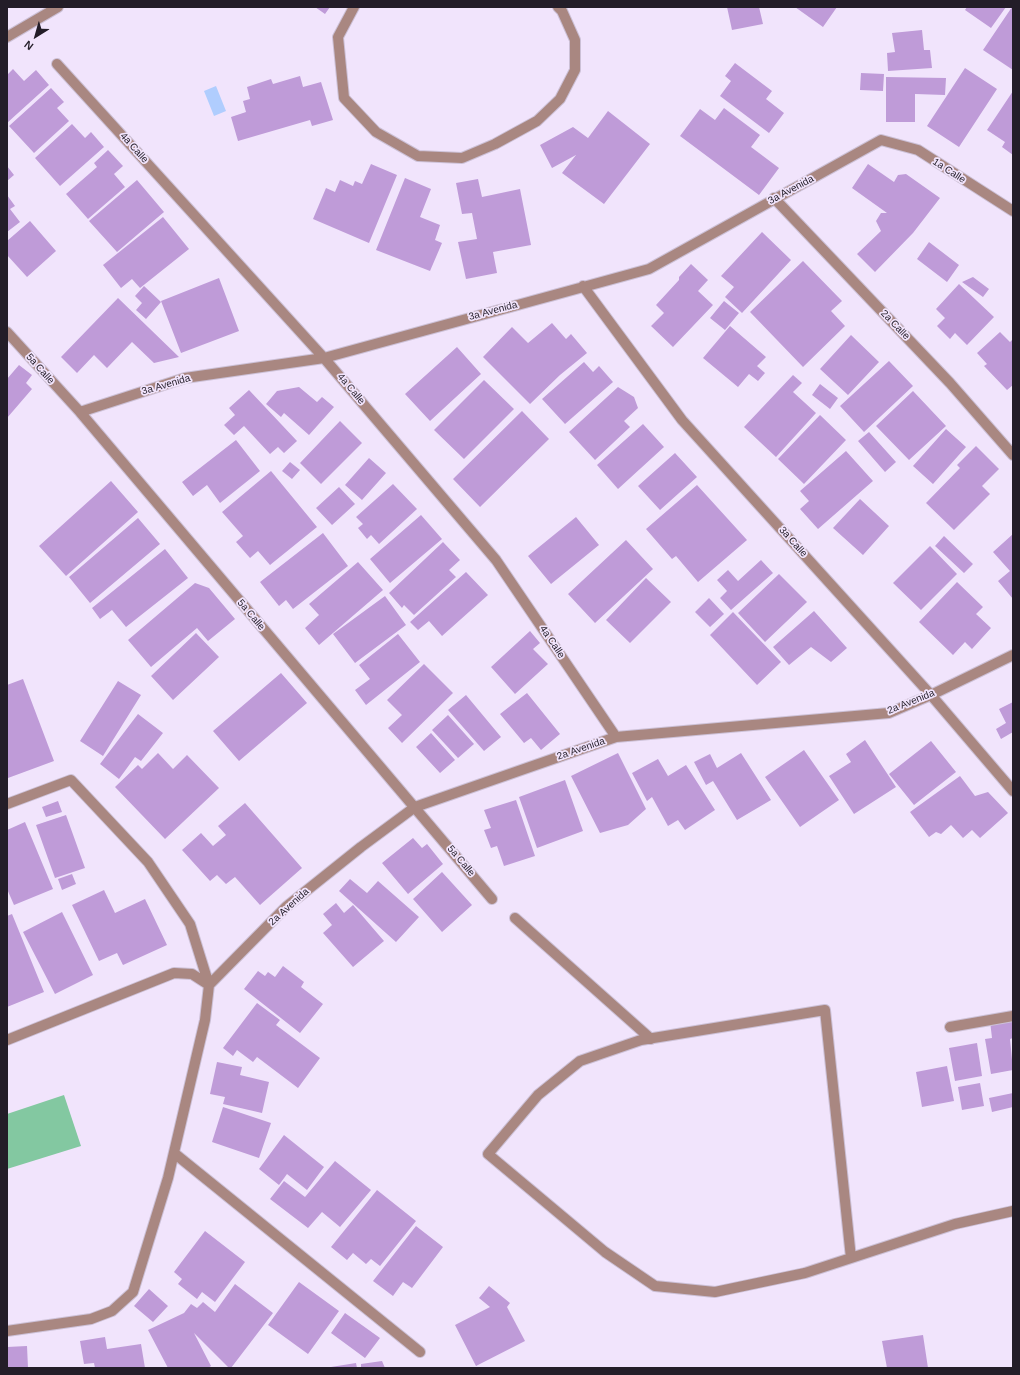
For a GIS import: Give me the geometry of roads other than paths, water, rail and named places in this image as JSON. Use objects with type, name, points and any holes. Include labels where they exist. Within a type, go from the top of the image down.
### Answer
[{"type":"street","points":[[7,37],[58,7]]},
{"type":"street","points":[[354,7],[338,38],[344,98],[376,132],[418,156],[462,158],[495,144],[537,121],[560,99],[575,70],[575,40],[562,11],[558,7]]},
{"type":"street","name":"4a Calle","points":[[57,64],[324,358],[496,560],[616,737]]},
{"type":"street","name":"3a Avenida","points":[[80,412],[184,378],[324,358],[649,269],[774,198],[881,140]]},
{"type":"street","name":"1a Calle","points":[[881,140],[918,150],[1013,211]]},
{"type":"street","name":"2a Calle","points":[[774,198],[950,383],[1013,455]]},
{"type":"street","name":"3a Calle","points":[[583,286],[682,420],[931,695],[1013,790]]},
{"type":"street","name":"5a Calle","points":[[7,332],[80,412],[492,899]]},
{"type":"street","name":"2a Avenida","points":[[209,985],[286,907],[361,847],[415,807],[616,737],[889,713],[1013,656]]},
{"type":"street","points":[[7,804],[71,780],[148,862],[190,924],[209,985],[205,1020],[174,1153],[133,1292],[112,1311],[91,1319],[7,1331]]},
{"type":"street","points":[[515,918],[651,1039]]},
{"type":"street","points":[[7,1040],[174,973],[192,974],[209,985]]},
{"type":"street","points":[[852,1258],[825,1010],[641,1040],[580,1061],[538,1095],[488,1154],[605,1252],[655,1286],[715,1292],[805,1273],[852,1258],[955,1224],[1013,1211]]},
{"type":"street","points":[[950,1028],[1013,1016]]},
{"type":"street","points":[[174,1153],[420,1352]]},
{"type":"water","points":[[216,86],[226,111],[214,116],[204,91]]}]
